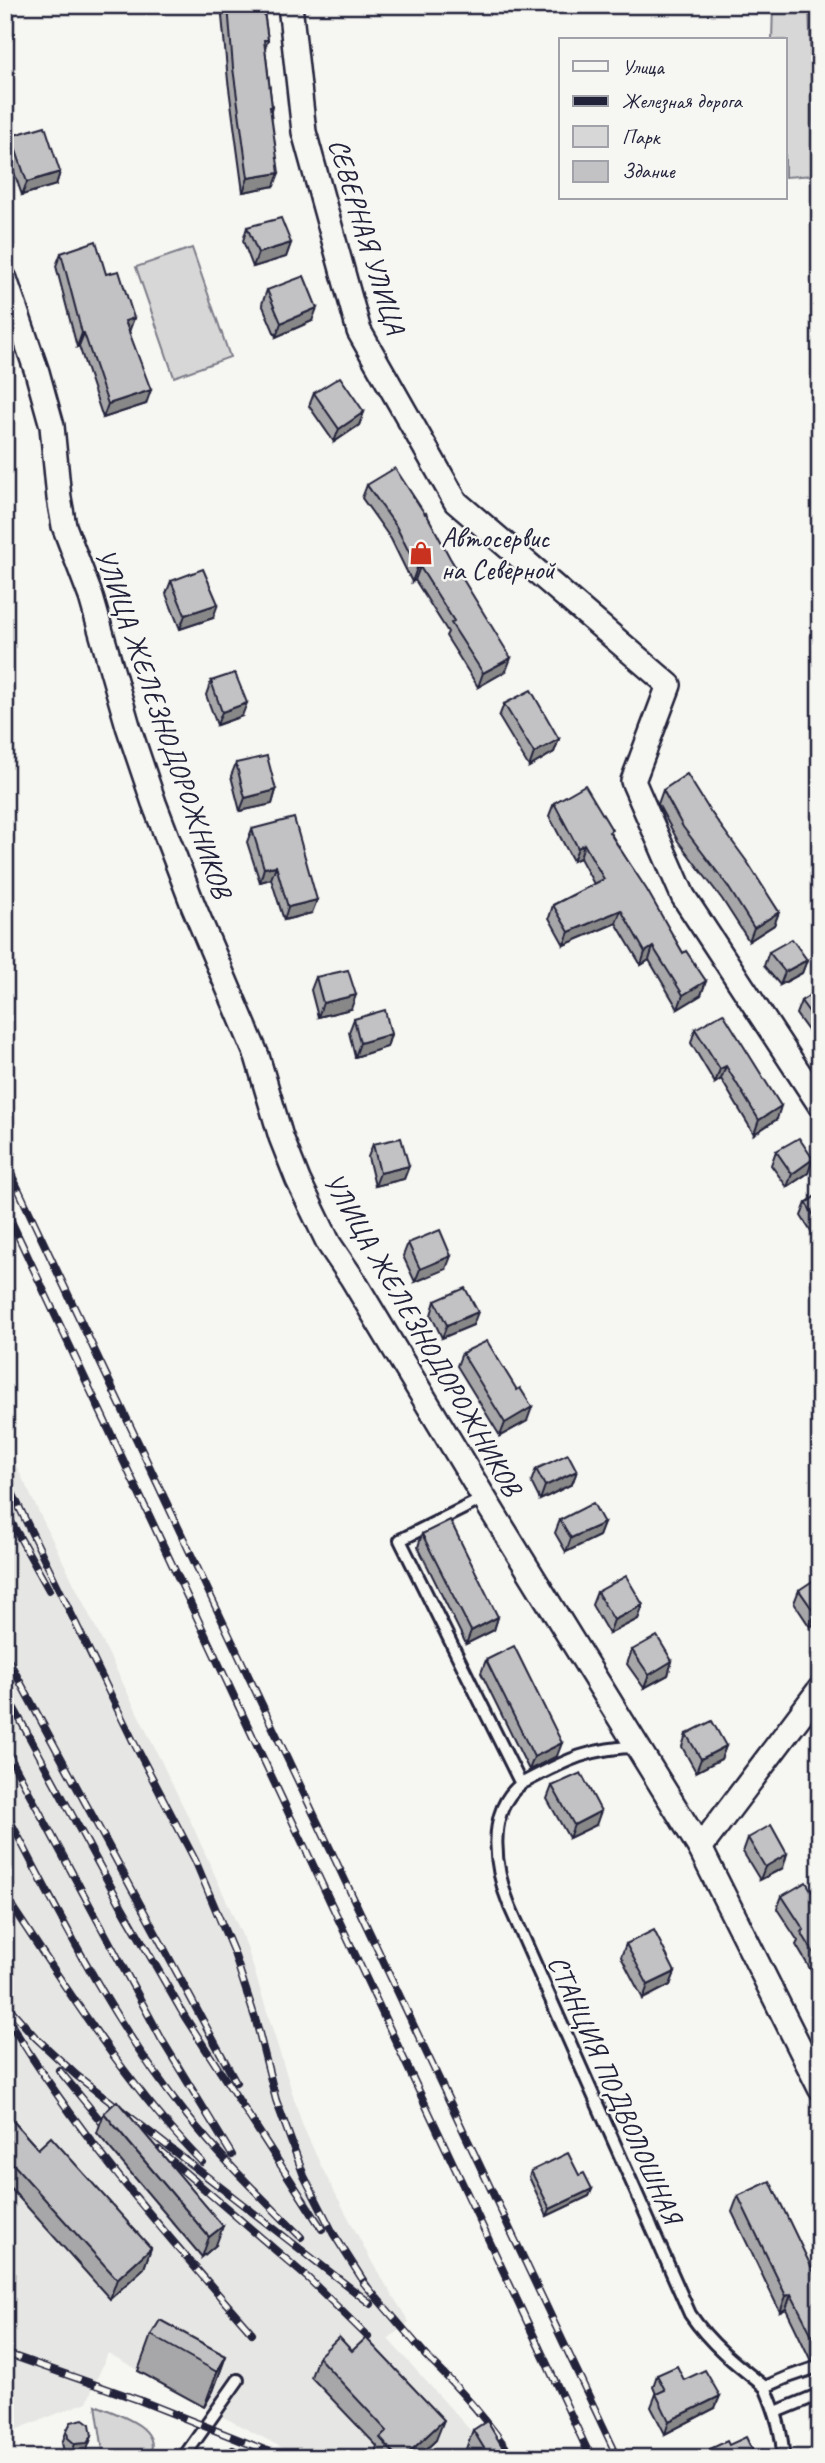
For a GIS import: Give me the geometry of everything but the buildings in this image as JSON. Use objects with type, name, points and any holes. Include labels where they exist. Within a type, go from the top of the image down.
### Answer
[{"type":"street","name":"СЕВЕРНАЯ УЛИЦА","points":[[290,5],[304,132],[359,331],[456,502],[669,685],[633,781],[683,896],[820,1105]]},
{"type":"street","name":"УЛИЦА ЖЕЛЕЗНОДОРОЖНИКОВ","points":[[5,279],[37,372],[52,426],[64,526],[91,597],[128,726],[183,880],[257,1056],[286,1148],[329,1244],[700,1848],[820,2088]]},
{"type":"street","points":[[700,1848],[820,1689]]},
{"type":"lane","points":[[484,1498],[400,1540],[521,1784],[579,1754],[638,1747]]},
{"type":"lane","name":"СТАНЦИЯ ПОДВОЛОШНАЯ","points":[[521,1784],[510,1793],[496,1842],[500,1883],[685,2305],[710,2342],[765,2387]]},
{"type":"lane","points":[[783,2458],[783,2444],[776,2412],[765,2387],[798,2372],[820,2366]]},
{"type":"lane","points":[[183,2458],[238,2380]]},
{"type":"lane","points":[[776,2412],[820,2394]]},
{"type":"shaded area","points":[[5,1443],[190,1820],[246,1944],[302,2124],[323,2170],[373,2264],[409,2322],[388,2339],[480,2441],[490,2458],[302,2458],[108,2353],[87,2402],[5,2434]]},
{"type":"green space","points":[[773,5],[809,5],[815,175],[786,177],[786,38],[772,38]]},
{"type":"green space","points":[[192,248],[230,357],[174,377],[136,267]]},
{"type":"green space","points":[[96,2405],[145,2430],[152,2447],[148,2458],[100,2458],[103,2451]]},
{"type":"railway","points":[[5,1161],[618,2458]]},
{"type":"railway","points":[[5,1208],[591,2458]]},
{"type":"railway","points":[[5,1478],[134,1743],[195,1860],[234,1953],[256,2021],[276,2100],[304,2176],[333,2233],[368,2288]]},
{"type":"railway","points":[[5,1511],[49,1590]]},
{"type":"railway","points":[[5,1654],[236,2082]]},
{"type":"railway","points":[[5,1692],[185,2017],[322,2229]]},
{"type":"railway","points":[[5,1748],[162,2040],[232,2155]]},
{"type":"railway","points":[[5,1811],[110,2005],[159,2078],[212,2145],[301,2237]]},
{"type":"railway","points":[[5,1896],[122,2067],[147,2100],[202,2162]]},
{"type":"railway","points":[[11,2010],[35,2037],[76,2075],[371,2304]]},
{"type":"railway","points":[[5,2014],[60,2099],[90,2139],[153,2218],[252,2333]]},
{"type":"railway","points":[[59,2070],[112,2135]]},
{"type":"railway","points":[[159,2150],[309,2279],[368,2337]]},
{"type":"railway","points":[[363,2282],[431,2361]]},
{"type":"railway","points":[[5,2353],[139,2400],[285,2458]]},
{"type":"railway","points":[[425,2355],[472,2404],[513,2458]]},
{"type":"railway","points":[[233,2450],[247,2458]]},
{"type":"place","name":"Автосервис на Северной","points":[[421,553]]}]
